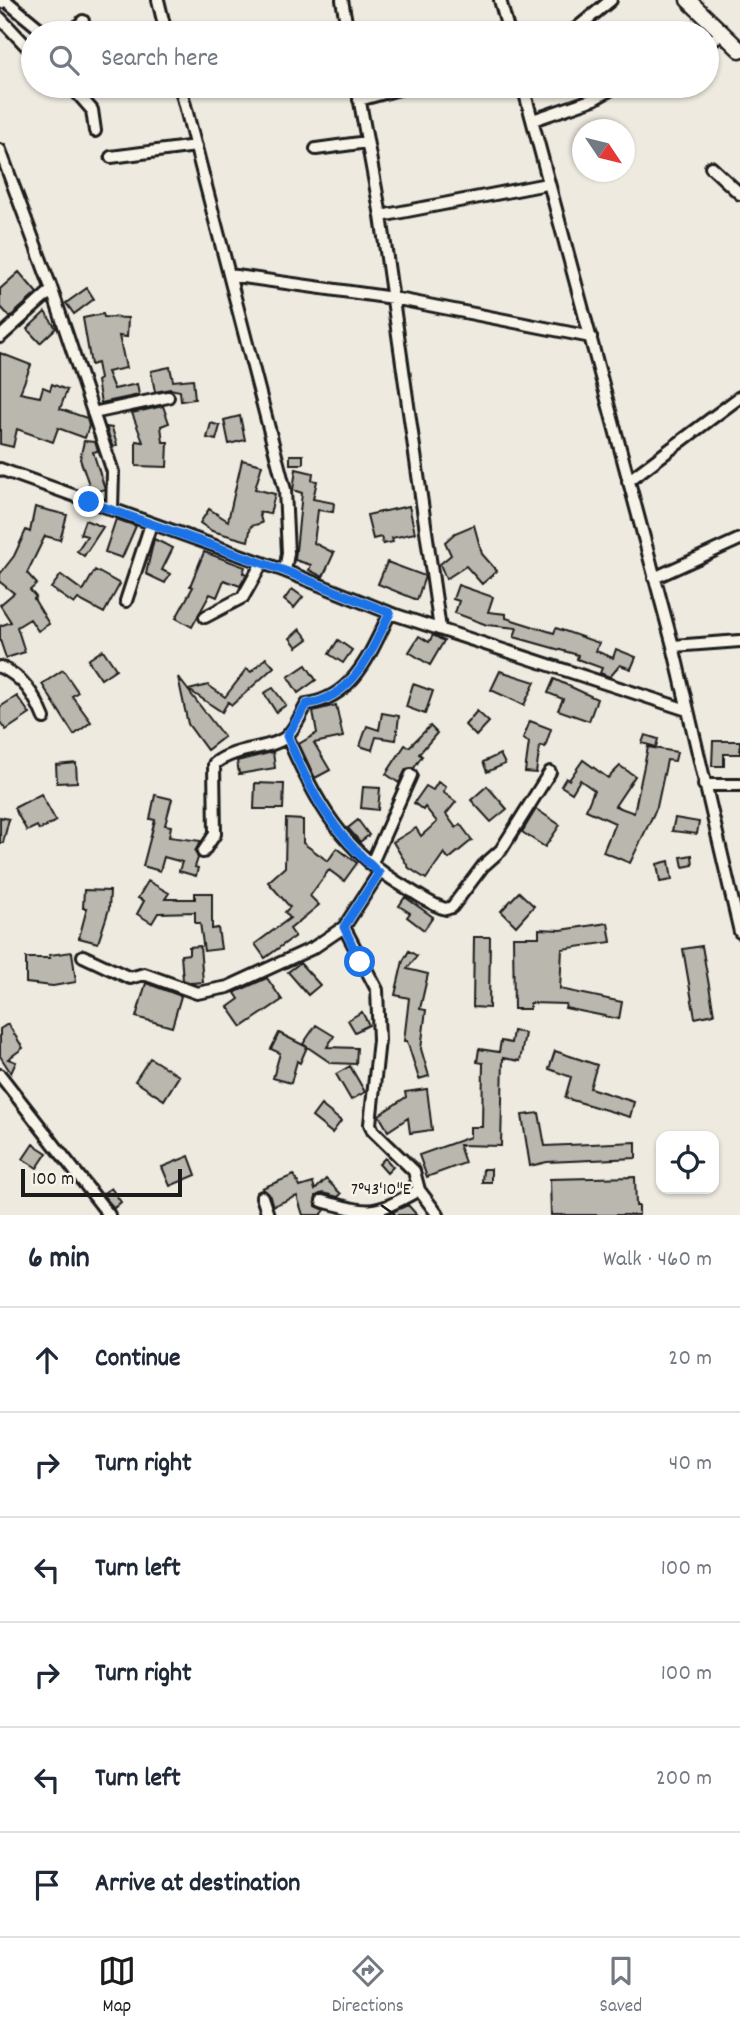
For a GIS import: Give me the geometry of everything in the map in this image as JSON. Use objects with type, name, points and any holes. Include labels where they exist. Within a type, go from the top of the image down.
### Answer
[{"type":"main road","points":[[688,0],[709,21]]},
{"type":"main road","points":[[719,31],[740,50]]},
{"type":"street","points":[[2,0],[29,21]]},
{"type":"street","points":[[158,0],[163,21]]},
{"type":"street","points":[[342,0],[346,21]]},
{"type":"street","points":[[500,0],[506,21]]},
{"type":"street","points":[[586,21],[611,0]]},
{"type":"street","points":[[0,18],[21,40]]},
{"type":"street","points":[[82,98],[92,110],[95,131]]},
{"type":"street","points":[[183,98],[285,490],[288,553],[285,571]]},
{"type":"street","points":[[366,98],[359,100],[381,216],[440,629]]},
{"type":"street","points":[[527,98],[547,184],[591,337],[673,646],[740,932]]},
{"type":"street","points":[[533,120],[596,98]]},
{"type":"street","points":[[316,149],[367,142]]},
{"type":"street","points":[[111,157],[195,146]]},
{"type":"street","points":[[0,150],[52,290],[113,472],[112,510]]},
{"type":"street","points":[[711,167],[740,194]]},
{"type":"street","points":[[381,216],[547,184]]},
{"type":"street","points":[[229,275],[393,298],[591,337]]},
{"type":"street","points":[[0,337],[52,290]]},
{"type":"street","points":[[93,413],[168,397]]},
{"type":"street","points":[[628,481],[740,397]]},
{"type":"street","points":[[0,469],[285,571],[390,613],[687,710]]},
{"type":"street","points":[[126,601],[150,524]]},
{"type":"street","points":[[654,578],[740,539]]},
{"type":"street","points":[[205,617],[243,597],[262,563]]},
{"type":"street","points":[[203,852],[215,834],[214,764],[232,752],[279,741],[287,736],[307,704],[320,702],[343,689],[362,669],[390,613]]},
{"type":"street","points":[[673,646],[740,641]]},
{"type":"street","points":[[0,667],[10,670],[33,692],[44,718]]},
{"type":"street","points":[[287,736],[324,814],[375,869],[440,908],[452,907],[483,866],[497,856],[550,772]]},
{"type":"street","points":[[83,956],[130,978],[144,974],[202,992],[228,987],[313,948],[344,927],[375,869],[411,775]]},
{"type":"street","points":[[704,785],[740,785]]},
{"type":"street","points":[[344,927],[377,990],[379,1040],[370,1125],[414,1171],[419,1190],[438,1215]]},
{"type":"street","points":[[0,1075],[109,1215]]},
{"type":"street","points":[[322,1201],[371,1214],[385,1212],[419,1190]]},
{"type":"street","points":[[262,1198],[268,1215]]},
{"type":"building","points":[[19,272],[37,293],[10,317],[0,306],[0,289]]},
{"type":"building","points":[[87,288],[94,299],[74,314],[66,303]]},
{"type":"building","points":[[45,312],[56,328],[40,343],[27,329]]},
{"type":"building","points":[[103,314],[104,317],[128,318],[127,337],[119,336],[126,368],[107,372],[114,389],[137,384],[139,395],[101,403],[97,363],[91,365],[83,318]]},
{"type":"building","points":[[0,353],[31,365],[20,393],[40,397],[43,387],[50,390],[52,384],[67,390],[60,409],[87,418],[89,426],[85,438],[58,428],[53,442],[17,429],[13,447],[0,444]]},
{"type":"building","points":[[170,367],[173,381],[193,379],[195,399],[181,401],[180,391],[170,389],[155,392],[151,371]]},
{"type":"building","points":[[163,406],[169,423],[161,426],[163,442],[168,442],[167,467],[136,466],[136,441],[143,442],[132,413]]},
{"type":"building","points":[[240,416],[245,440],[229,444],[224,420]]},
{"type":"building","points":[[211,423],[220,426],[216,440],[207,438]]},
{"type":"building","points":[[106,427],[112,428],[117,445],[113,447]]},
{"type":"building","points":[[84,441],[95,442],[98,451],[93,452],[105,489],[92,493],[80,459]]},
{"type":"building","points":[[290,455],[303,455],[303,464],[290,464]]},
{"type":"building","points":[[242,460],[262,465],[255,489],[275,494],[270,514],[259,512],[262,523],[251,526],[248,541],[212,531],[200,523],[209,509],[228,521]]},
{"type":"building","points":[[296,469],[313,473],[312,480],[317,481],[313,499],[334,503],[333,512],[318,510],[314,543],[334,553],[323,577],[309,570],[311,565],[295,560],[302,493],[293,490]]},
{"type":"building","points":[[409,506],[415,533],[392,538],[393,542],[383,544],[381,537],[373,539],[367,515]]},
{"type":"building","points":[[35,507],[67,515],[60,540],[45,536],[27,573],[37,584],[30,590],[49,624],[38,631],[30,619],[17,627],[25,652],[6,658],[0,640],[0,626],[11,622],[0,605],[14,593],[0,582],[0,574],[14,556],[26,530],[30,532]]},
{"type":"building","points":[[116,519],[136,526],[122,558],[105,552]]},
{"type":"building","points":[[85,520],[103,527],[84,556],[77,551],[87,536],[80,534]]},
{"type":"building","points":[[474,525],[482,554],[497,571],[482,584],[466,566],[446,579],[440,564],[451,555],[445,542],[455,533]]},
{"type":"building","points":[[154,539],[173,548],[162,570],[170,574],[165,583],[146,574]]},
{"type":"building","points":[[204,552],[245,567],[243,573],[247,574],[240,586],[224,580],[217,597],[210,594],[192,627],[176,618],[193,587],[190,586]]},
{"type":"building","points":[[387,562],[425,576],[417,600],[378,584]]},
{"type":"building","points":[[95,570],[120,584],[104,613],[78,599],[74,604],[51,588],[61,575],[83,591]]},
{"type":"building","points":[[458,585],[493,597],[488,612],[506,614],[506,618],[554,633],[556,628],[599,643],[596,651],[613,658],[616,649],[636,657],[631,669],[620,665],[610,677],[600,673],[602,668],[577,659],[578,655],[514,637],[517,628],[487,625],[455,613],[459,601],[453,599]]},
{"type":"building","points":[[292,589],[303,597],[294,608],[284,600]]},
{"type":"building","points":[[300,629],[308,639],[297,647],[290,638]]},
{"type":"building","points":[[433,635],[444,641],[430,665],[409,652],[419,636],[429,642]]},
{"type":"building","points":[[338,640],[352,650],[343,663],[329,654]]},
{"type":"building","points":[[103,650],[116,669],[101,679],[88,660]]},
{"type":"building","points":[[266,658],[274,667],[232,705],[228,702],[222,712],[189,690],[208,685],[225,697],[247,669],[251,672]]},
{"type":"building","points":[[306,665],[316,680],[298,693],[288,677]]},
{"type":"building","points":[[63,670],[78,692],[72,696],[91,722],[74,735],[42,684]]},
{"type":"building","points":[[500,671],[535,682],[524,705],[491,690]]},
{"type":"building","points":[[178,677],[224,737],[207,750],[188,724]]},
{"type":"building","points":[[554,679],[597,699],[589,721],[558,710],[563,699],[548,693]]},
{"type":"building","points":[[413,684],[433,691],[425,714],[406,707]]},
{"type":"building","points":[[273,688],[286,705],[276,712],[264,693]]},
{"type":"building","points":[[17,696],[30,714],[6,730],[0,722],[0,707]]},
{"type":"building","points":[[336,705],[343,737],[314,743],[330,770],[315,778],[299,744],[317,733],[313,711]]},
{"type":"building","points":[[477,711],[489,722],[476,736],[465,725]]},
{"type":"building","points":[[382,713],[399,716],[396,740],[376,737],[372,750],[360,746],[367,726],[379,730]]},
{"type":"building","points":[[530,721],[551,729],[545,747],[540,746],[536,773],[525,772],[529,742],[523,739]]},
{"type":"building","points":[[430,726],[437,733],[419,754],[422,756],[414,768],[406,769],[399,783],[386,774],[405,745],[409,747]]},
{"type":"building","points":[[645,735],[658,739],[656,747],[642,743]]},
{"type":"building","points":[[713,741],[740,741],[740,754],[724,754],[724,766],[712,766]]},
{"type":"building","points":[[648,747],[677,752],[675,761],[667,760],[657,807],[630,863],[603,852],[615,823],[586,810],[594,790],[580,780],[572,793],[561,786],[566,778],[569,780],[583,760],[608,778],[620,766],[635,776],[615,806],[634,813]]},
{"type":"building","points":[[273,752],[275,768],[239,774],[237,761]]},
{"type":"building","points":[[500,754],[505,764],[487,772],[483,762]]},
{"type":"building","points":[[76,763],[77,782],[57,783],[56,765]]},
{"type":"building","points":[[438,782],[446,787],[443,792],[456,802],[446,814],[456,828],[460,824],[472,840],[449,859],[444,853],[426,879],[409,868],[393,842],[416,828],[421,836],[437,822],[425,807],[423,810],[414,803],[426,786],[433,790]]},
{"type":"building","points":[[255,783],[284,784],[283,809],[254,809]]},
{"type":"building","points":[[487,786],[507,809],[491,822],[471,800]]},
{"type":"building","points":[[363,787],[380,788],[378,810],[361,808]]},
{"type":"building","points":[[41,794],[56,821],[39,830],[37,826],[27,831],[14,808]]},
{"type":"building","points":[[155,795],[172,799],[165,825],[171,826],[169,837],[201,841],[195,851],[198,858],[196,876],[179,871],[182,862],[164,857],[160,871],[143,866],[155,820],[150,819]]},
{"type":"building","points":[[536,809],[560,825],[545,847],[522,832]]},
{"type":"building","points":[[0,817],[9,819],[3,843],[0,843]]},
{"type":"building","points":[[675,818],[699,822],[697,834],[672,831]]},
{"type":"building","points":[[286,819],[303,820],[303,843],[328,861],[337,848],[357,863],[344,881],[329,870],[310,896],[319,905],[290,929],[295,936],[265,958],[255,944],[290,918],[285,912],[290,907],[268,882],[285,867]]},
{"type":"building","points":[[358,820],[369,835],[360,842],[348,828]]},
{"type":"building","points":[[692,855],[693,865],[683,867],[681,857]]},
{"type":"building","points":[[669,861],[672,880],[660,882],[657,864]]},
{"type":"building","points":[[148,881],[169,893],[165,899],[195,899],[195,893],[212,893],[212,929],[218,928],[221,949],[204,951],[200,923],[195,923],[195,912],[158,913],[152,923],[137,914],[144,901],[138,898]]},
{"type":"building","points":[[84,890],[110,891],[109,909],[98,943],[79,938],[87,908],[83,908]]},
{"type":"building","points":[[519,892],[534,906],[516,926],[501,911]]},
{"type":"building","points":[[405,897],[433,917],[424,930],[407,917],[410,913],[399,906]]},
{"type":"building","points":[[608,923],[611,942],[562,949],[560,989],[622,1002],[619,1019],[565,1008],[566,1004],[530,1003],[530,1009],[514,1009],[513,937],[539,937],[539,929],[561,930]]},
{"type":"building","points":[[474,937],[490,937],[489,1008],[473,1007]]},
{"type":"building","points":[[200,946],[203,982],[183,980],[181,955],[189,954],[189,947]]},
{"type":"building","points":[[702,946],[714,1014],[695,1018],[683,949]]},
{"type":"building","points":[[409,951],[417,956],[407,969],[428,974],[420,1009],[426,1010],[421,1049],[429,1076],[419,1079],[407,1041],[404,1041],[409,998],[395,995],[403,961]]},
{"type":"building","points":[[72,952],[76,982],[53,986],[26,983],[26,958],[50,958],[49,955]]},
{"type":"building","points":[[300,963],[320,985],[308,995],[288,972]]},
{"type":"building","points":[[267,978],[282,1000],[242,1027],[228,1007],[239,999],[235,993]]},
{"type":"building","points":[[146,983],[181,996],[172,1027],[136,1017]]},
{"type":"building","points":[[362,1012],[369,1025],[355,1032],[348,1020]]},
{"type":"building","points":[[8,1024],[23,1048],[8,1059],[16,1062],[11,1073],[0,1056],[0,1029]]},
{"type":"building","points":[[316,1025],[334,1036],[327,1047],[357,1048],[356,1064],[331,1063],[303,1044]]},
{"type":"building","points":[[513,1031],[525,1033],[520,1061],[503,1058],[501,1146],[459,1145],[465,1163],[427,1177],[419,1155],[470,1137],[470,1127],[482,1127],[483,1063],[477,1062],[479,1049],[499,1052],[501,1041],[511,1043]]},
{"type":"building","points":[[279,1033],[307,1047],[300,1063],[297,1061],[291,1083],[273,1078],[280,1053],[271,1049]]},
{"type":"building","points":[[555,1051],[597,1065],[590,1088],[634,1102],[630,1117],[565,1098],[571,1077],[549,1069]]},
{"type":"building","points":[[150,1058],[179,1076],[164,1100],[135,1081]]},
{"type":"building","points":[[350,1066],[365,1092],[351,1100],[336,1074]]},
{"type":"building","points":[[427,1089],[432,1130],[410,1133],[408,1118],[388,1131],[379,1115],[406,1097],[405,1092]]},
{"type":"building","points":[[321,1105],[341,1121],[332,1133],[312,1117]]},
{"type":"building","points":[[539,1113],[545,1146],[636,1142],[636,1158],[547,1162],[530,1166],[522,1115]]},
{"type":"building","points":[[33,1144],[47,1153],[37,1168],[23,1159]]},
{"type":"building","points":[[189,1156],[196,1175],[170,1186],[162,1167]]},
{"type":"building","points":[[385,1158],[393,1167],[387,1173],[379,1164]]},
{"type":"building","points":[[483,1169],[491,1169],[491,1182],[482,1182]]},
{"type":"building","points":[[294,1175],[300,1187],[313,1183],[315,1190],[326,1179],[341,1194],[338,1197],[323,1193],[316,1196],[316,1206],[325,1210],[321,1215],[303,1215],[297,1196],[273,1206],[269,1194],[262,1188]]},
{"type":"building","points":[[635,1177],[639,1215],[551,1215],[550,1179]]},
{"type":"building","points":[[111,1188],[121,1202],[114,1208],[102,1194]]},
{"type":"building","points":[[408,1205],[417,1215],[389,1215],[392,1212]]},
{"type":"route","points":[[89,502],[285,571],[390,613],[362,669],[343,689],[320,702],[307,704],[287,736],[324,814],[351,847],[379,873],[344,927],[360,962]]}]
